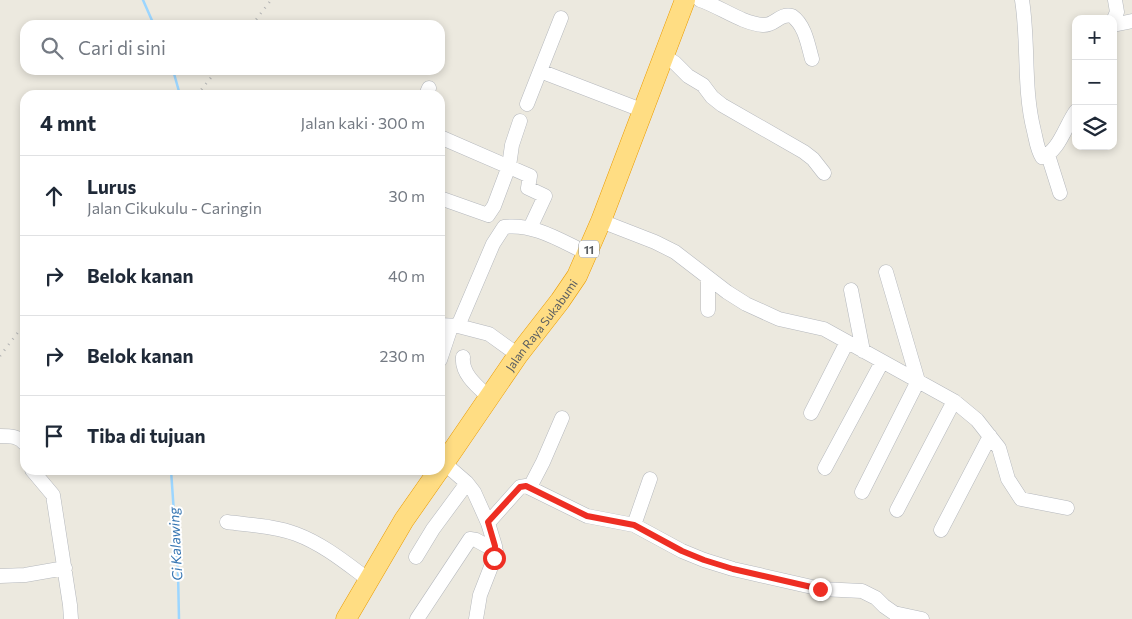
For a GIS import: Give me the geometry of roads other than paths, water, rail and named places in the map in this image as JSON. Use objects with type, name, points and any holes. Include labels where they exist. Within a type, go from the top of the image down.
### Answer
[{"type":"highway","name":"Jalan Raya Sukabumi","points":[[445,461],[518,355],[569,289],[601,221],[644,111],[684,0]]},
{"type":"highway","name":"Jalan Raya Sukabumi","points":[[346,619],[414,505],[435,475]]},
{"type":"street","points":[[700,0],[749,22],[761,25],[768,25],[783,16],[792,16],[802,28],[812,59]]},
{"type":"street","points":[[1022,0],[1026,37],[1026,88],[1030,116],[1042,157],[1048,154],[1056,145],[1072,118]]},
{"type":"street","points":[[1115,0],[1116,15]]},
{"type":"street","points":[[527,104],[561,18]]},
{"type":"street","points":[[1117,25],[1132,21]]},
{"type":"street","points":[[664,56],[703,86],[722,105],[804,152],[813,159],[824,173]]},
{"type":"street","points":[[540,71],[644,111]]},
{"type":"street","points":[[445,200],[488,215],[494,206],[509,166],[512,145],[520,122]]},
{"type":"street","points":[[445,139],[530,176],[528,188],[545,196],[530,228]]},
{"type":"street","points":[[1048,154],[1060,193]]},
{"type":"street","points":[[601,221],[675,252],[746,304],[780,319],[817,326],[954,401],[971,414],[999,448],[1008,479],[1021,500],[1068,508]]},
{"type":"street","points":[[445,343],[450,326],[478,277],[499,232],[504,227],[530,228],[587,253]]},
{"type":"street","points":[[862,492],[918,381],[886,272]]},
{"type":"street","points":[[708,278],[708,310]]},
{"type":"street","points":[[851,290],[863,351]]},
{"type":"street","points":[[450,326],[488,334],[518,355]]},
{"type":"street","points":[[811,413],[847,342]]},
{"type":"street","points":[[463,357],[464,369],[490,398]]},
{"type":"street","points":[[825,468],[882,362]]},
{"type":"street","points":[[897,510],[954,401]]},
{"type":"street","points":[[530,487],[562,418]]},
{"type":"street","points":[[0,436],[14,436],[20,439]]},
{"type":"street","points":[[941,530],[990,436]]},
{"type":"street","points":[[445,469],[467,483],[478,498],[488,522],[496,551],[480,595],[476,619]]},
{"type":"street","points":[[36,475],[53,495],[71,619]]},
{"type":"street","points":[[634,525],[650,479]]},
{"type":"street","points":[[416,557],[433,528],[467,483]]},
{"type":"street","points":[[488,522],[520,487],[530,487],[587,516],[634,525],[682,551],[704,560],[733,569],[820,589],[862,592],[876,598],[894,613],[922,619]]},
{"type":"street","points":[[227,522],[295,534],[331,553],[369,580]]},
{"type":"street","points":[[417,619],[470,539],[476,540],[496,551]]},
{"type":"street","points":[[0,576],[25,575],[65,568]]},
{"type":"waterway","name":"Ci Kalawing","points":[[143,0],[152,20]]},
{"type":"waterway","name":"Ci Kalawing","points":[[174,75],[179,90]]},
{"type":"waterway","name":"Ci Kalawing","points":[[171,475],[179,619]]},
{"type":"railway","points":[[256,20],[271,0]]},
{"type":"railway","points":[[201,90],[213,75]]},
{"type":"railway","points":[[0,356],[20,330]]}]
